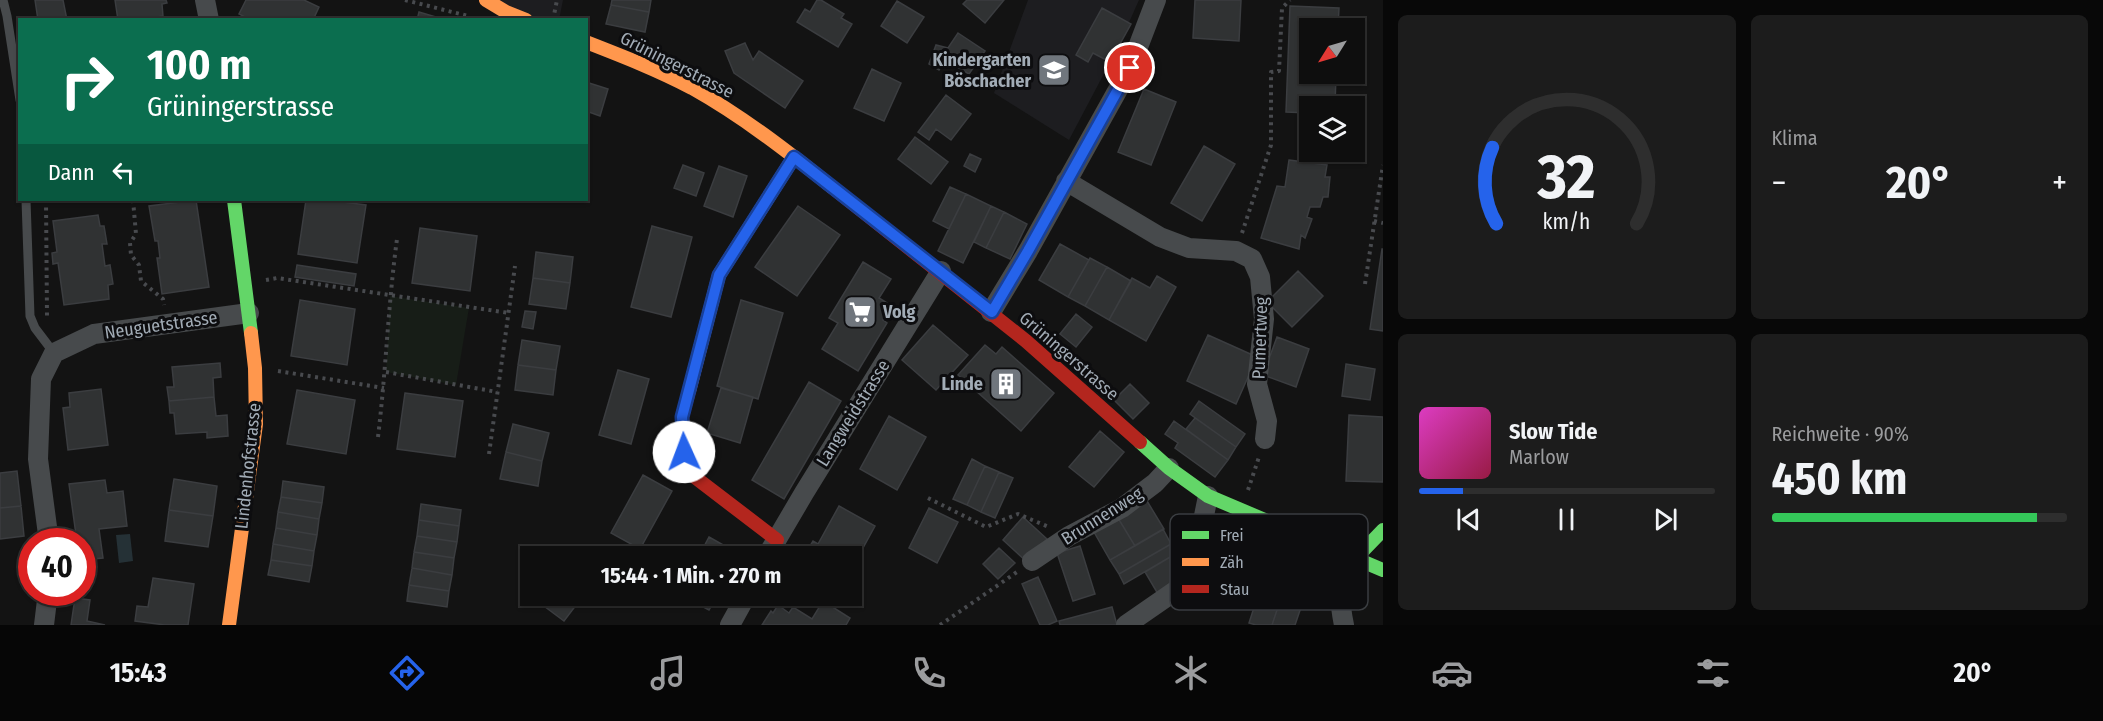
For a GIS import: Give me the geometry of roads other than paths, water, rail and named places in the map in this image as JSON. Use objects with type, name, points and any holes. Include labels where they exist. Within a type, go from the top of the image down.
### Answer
[{"type":"main road","points":[[486,0],[521,18]]},
{"type":"main road","name":"Grüningerstrasse","points":[[588,43],[650,67],[713,100],[766,135],[992,312],[1169,468],[1208,496],[1249,514]]},
{"type":"main road","points":[[770,546],[696,478],[684,452],[682,417],[719,275],[794,157]]},
{"type":"main road","name":"Lindenhofstrasse","points":[[229,625],[256,424],[255,368],[234,201]]},
{"type":"main road","points":[[1368,546],[1383,530]]},
{"type":"main road","name":"Grüningerstrasse","points":[[1368,564],[1383,570]]},
{"type":"street","points":[[205,0],[209,18]]},
{"type":"street","points":[[992,312],[1130,68],[1156,0]]},
{"type":"street","name":"Pumertweg","points":[[1066,181],[1161,237],[1189,248],[1236,251],[1252,259],[1260,277],[1264,319],[1257,384],[1267,421],[1265,439]]},
{"type":"street","name":"Langweidstrasse","points":[[773,546],[941,272]]},
{"type":"street","name":"Neuguetstrasse","points":[[54,353],[94,334],[249,313]]},
{"type":"street","points":[[47,528],[38,459],[40,379],[54,353]]},
{"type":"street","name":"Brunnenweg","points":[[1032,561],[1069,536],[1122,508],[1155,483],[1169,468]]},
{"type":"street","points":[[1204,514],[1208,496]]},
{"type":"street","points":[[1126,625],[1170,595]]},
{"type":"street","points":[[44,625],[46,606]]},
{"type":"street","points":[[730,625],[740,606]]},
{"type":"street","points":[[1341,610],[1344,625]]},
{"type":"lane","points":[[3,0],[18,87]]},
{"type":"lane","points":[[26,201],[30,316],[35,328],[54,353]]},
{"type":"place","name":"Kindergarten Böschacher","points":[[1054,70]]},
{"type":"place","name":"Volg","points":[[860,312]]},
{"type":"place","name":"Linde","points":[[1006,384]]}]
